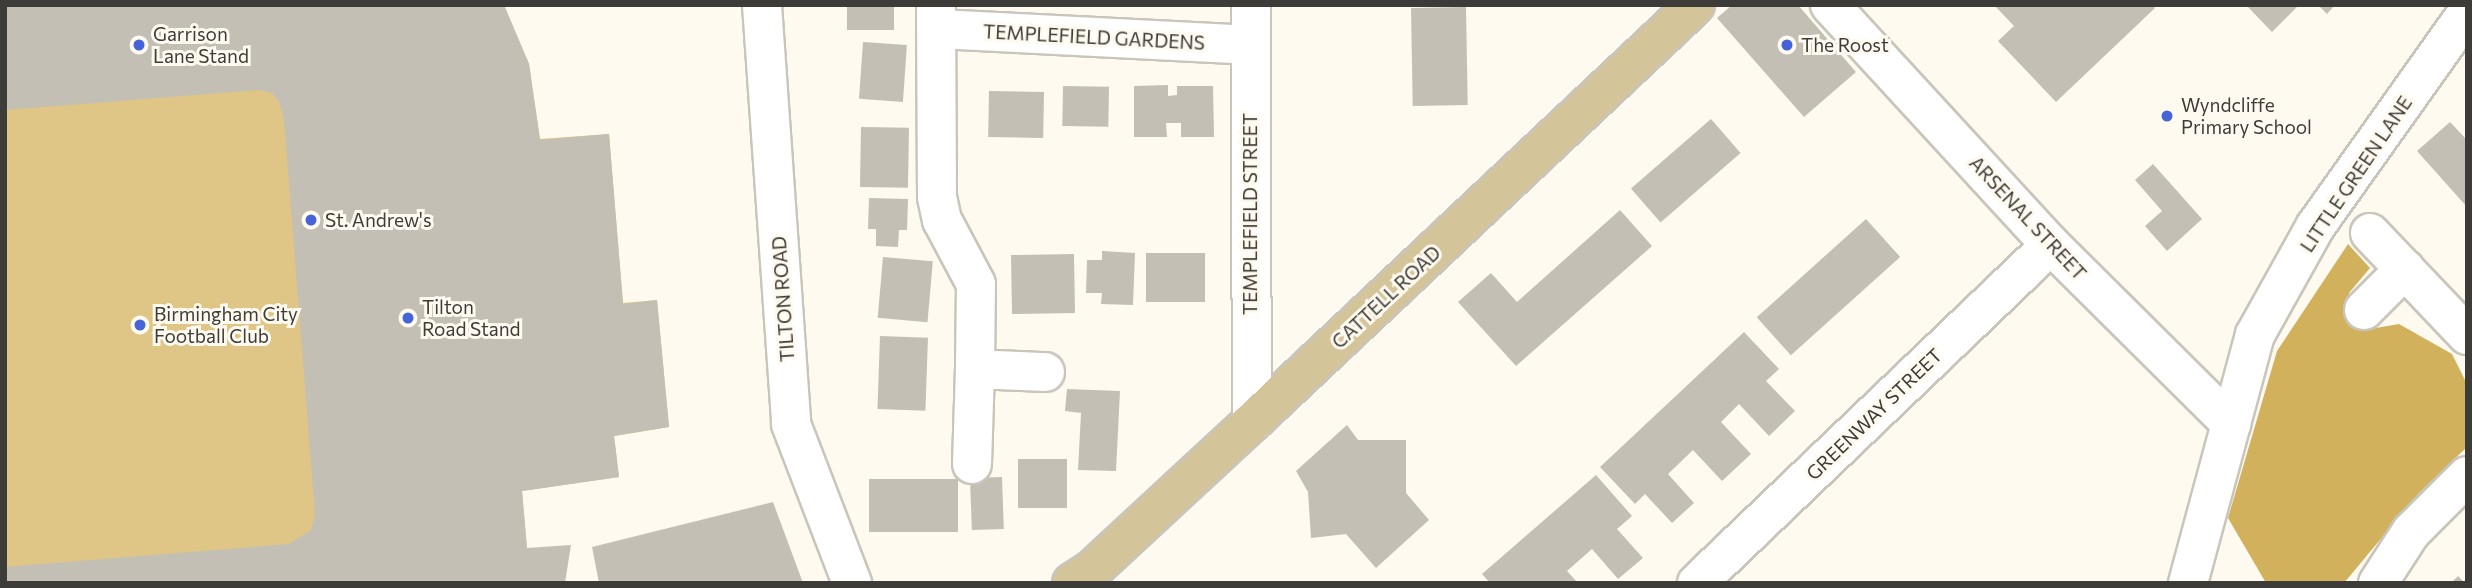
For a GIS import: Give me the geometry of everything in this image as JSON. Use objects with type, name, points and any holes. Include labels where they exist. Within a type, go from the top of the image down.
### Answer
[{"type":"main road","name":"CATTELL ROAD","points":[[1072,583],[1092,570],[1252,422],[1695,5]]},
{"type":"street","name":"TILTON ROAD","points":[[762,5],[791,424],[852,583]]},
{"type":"street","name":"TEMPLEFIELD STREET","points":[[1251,5],[1252,422]]},
{"type":"street","name":"ARSENAL STREET","points":[[1830,5],[2051,244],[2231,424]]},
{"type":"street","name":"LITTLE GREEN LANE","points":[[2188,583],[2255,335],[2315,227],[2467,13]]},
{"type":"street","name":"TEMPLEFIELD GARDENS","points":[[972,464],[976,284],[942,220],[937,197],[937,17],[1249,45]]},
{"type":"street","points":[[2370,233],[2467,335]]},
{"type":"street","name":"GREENWAY STREET","points":[[1697,583],[2051,244]]},
{"type":"street","points":[[2364,310],[2405,269]]},
{"type":"street","points":[[975,369],[1045,372]]},
{"type":"street","points":[[2378,583],[2411,532],[2467,476]]},
{"type":"shaded area","name":"St. Andrew's","points":[[5,5],[504,5],[529,64],[540,139],[609,134],[623,303],[657,300],[669,427],[614,436],[619,477],[522,491],[527,548],[5,583]]},
{"type":"shaded area","points":[[2348,244],[2370,268],[2349,293],[2364,330],[2399,324],[2452,354],[2467,384],[2467,447],[2419,493],[2344,583],[2266,583],[2228,518],[2277,351]]},
{"type":"building","name":"St. Andrew's","points":[[5,5],[504,5],[529,64],[540,140],[609,134],[623,304],[657,300],[669,427],[614,436],[619,477],[522,491],[527,548],[571,545],[565,583],[5,583],[5,567],[289,544],[311,530],[315,515],[284,119],[279,102],[272,93],[259,90],[5,110]]},
{"type":"building","points":[[847,5],[894,5],[894,30],[847,30]]},
{"type":"building","name":"The Roost","points":[[1732,5],[1798,5],[1856,72],[1804,117],[1717,18]]},
{"type":"building","points":[[1994,5],[2152,5],[2155,8],[2056,102],[1998,41],[2014,26]]},
{"type":"building","points":[[2246,5],[2299,5],[2272,32]]},
{"type":"building","points":[[2318,5],[2335,5],[2327,14]]},
{"type":"building","points":[[1466,7],[1468,105],[1413,106],[1411,8]]},
{"type":"building","points":[[863,42],[907,45],[903,102],[859,99]]},
{"type":"building","points":[[1168,85],[1168,96],[1177,95],[1177,86],[1213,86],[1214,137],[1181,137],[1181,123],[1166,123],[1167,137],[1134,137],[1134,86]]},
{"type":"building","points":[[1063,86],[1109,87],[1108,127],[1062,126]]},
{"type":"building","points":[[989,91],[1044,92],[1043,138],[988,137]]},
{"type":"building","points":[[1711,119],[1741,153],[1661,223],[1631,189]]},
{"type":"building","points":[[2450,122],[2467,140],[2467,207],[2417,151]]},
{"type":"building","points":[[861,127],[909,128],[908,188],[860,187]]},
{"type":"building","points":[[2153,164],[2202,219],[2167,251],[2145,226],[2162,211],[2135,180]]},
{"type":"building","points":[[869,198],[908,199],[907,230],[899,230],[898,247],[876,246],[876,229],[868,229]]},
{"type":"building","points":[[1620,210],[1652,246],[1516,366],[1458,302],[1491,273],[1517,302]]},
{"type":"building","points":[[1866,219],[1900,257],[1791,355],[1757,317]]},
{"type":"building","points":[[1102,251],[1135,253],[1133,305],[1101,304],[1102,293],[1086,293],[1087,260],[1102,260]]},
{"type":"building","points":[[1146,253],[1205,253],[1205,302],[1146,302]]},
{"type":"building","points":[[1074,254],[1075,313],[1012,314],[1011,255]]},
{"type":"building","points":[[883,257],[933,261],[927,322],[878,318]]},
{"type":"building","points":[[1744,332],[1779,369],[1766,381],[1795,411],[1769,436],[1739,404],[1721,422],[1751,454],[1722,481],[1693,450],[1668,474],[1694,503],[1672,523],[1645,494],[1635,504],[1600,467]]},
{"type":"building","points":[[880,336],[928,338],[925,411],[877,409]]},
{"type":"building","points":[[1067,389],[1120,391],[1116,471],[1078,470],[1081,413],[1065,411]]},
{"type":"building","points":[[1347,425],[1358,440],[1406,440],[1406,493],[1429,520],[1376,568],[1346,534],[1311,538],[1308,492],[1296,471]]},
{"type":"building","points":[[1018,459],[1067,459],[1067,508],[1018,508]]},
{"type":"building","points":[[1596,475],[1632,516],[1617,529],[1643,558],[1618,579],[1592,549],[1567,571],[1578,583],[1490,583],[1482,574]]},
{"type":"building","points":[[1002,477],[1004,529],[972,530],[970,478]]},
{"type":"building","points":[[869,479],[958,479],[958,532],[869,532]]},
{"type":"building","points":[[773,502],[803,583],[599,583],[592,547]]},
{"type":"building","points":[[2458,576],[2465,583],[2451,583]]},
{"type":"place","name":"Garrison Lane Stand","points":[[139,45]]},
{"type":"place","name":"The Roost","points":[[1787,45]]},
{"type":"place","name":"Wyndcliffe Primary School","points":[[2167,116]]},
{"type":"place","name":"St. Andrew's","points":[[311,220]]},
{"type":"place","name":"Tilton Road Stand","points":[[408,318]]},
{"type":"place","name":"Birmingham City Football Club","points":[[140,325]]}]
